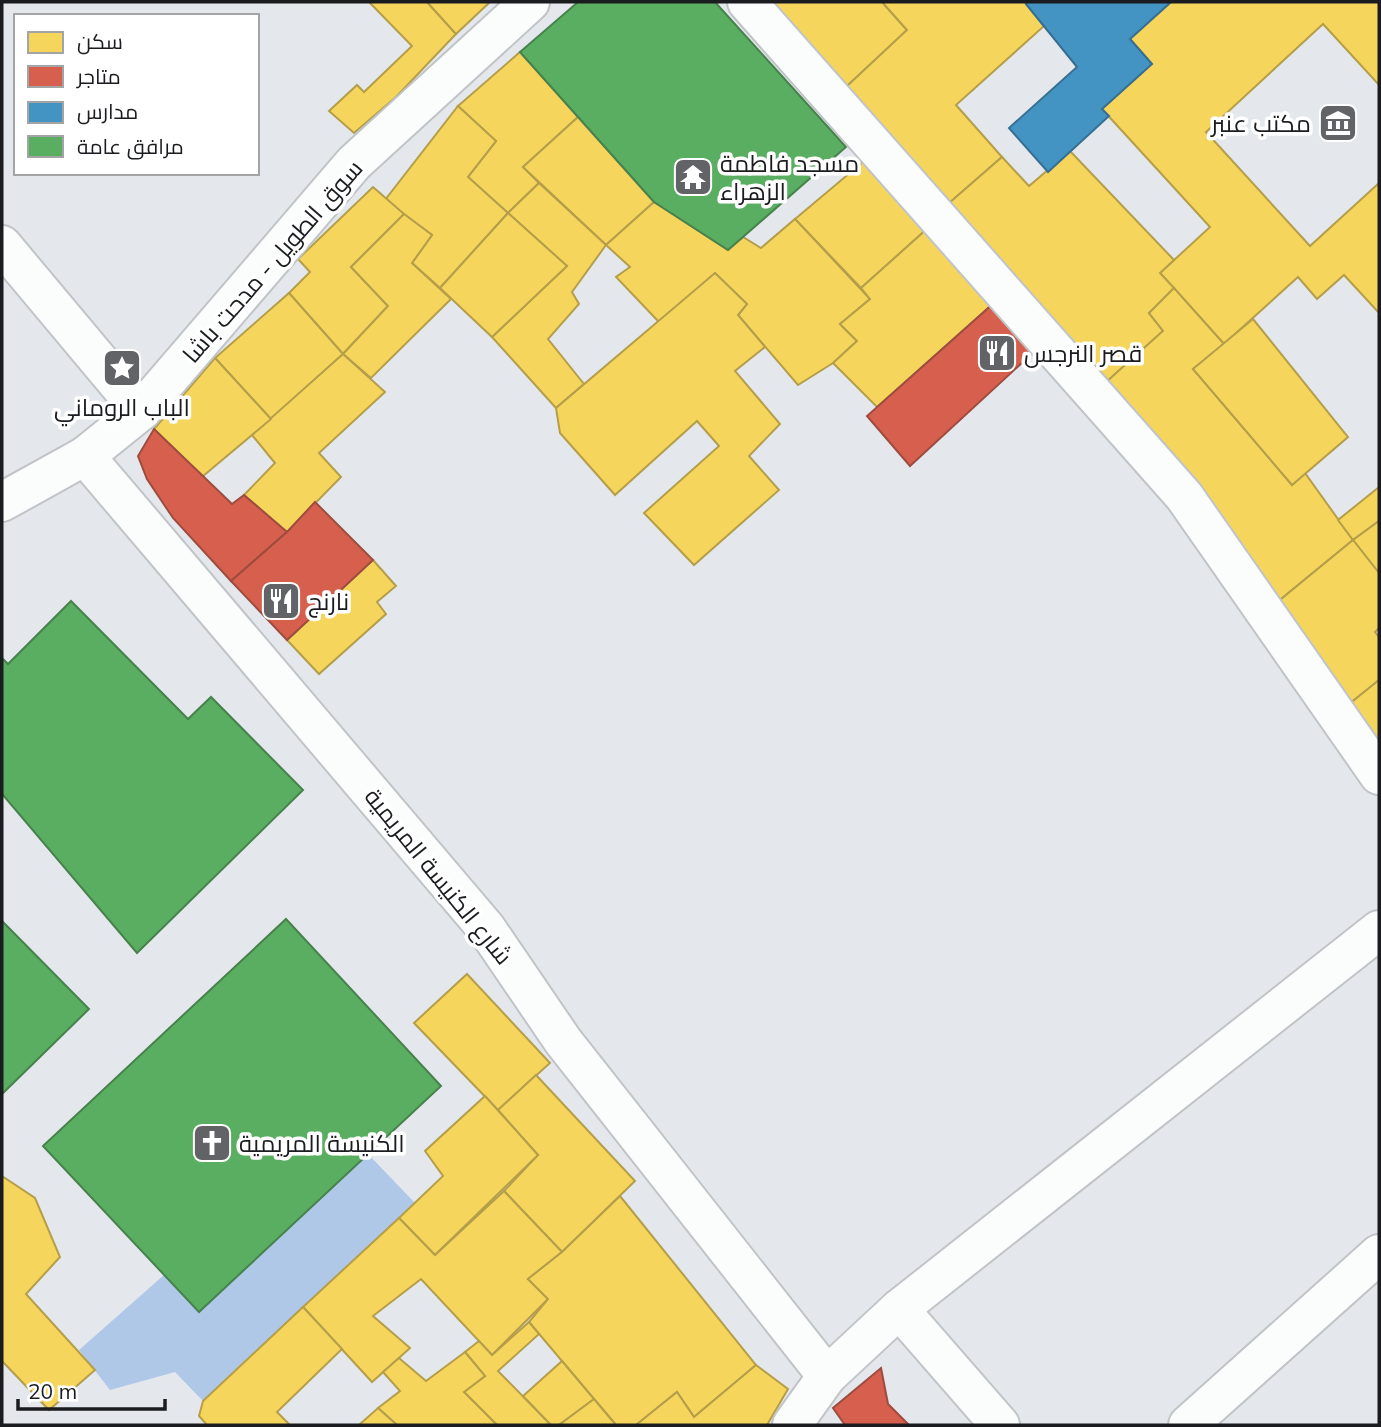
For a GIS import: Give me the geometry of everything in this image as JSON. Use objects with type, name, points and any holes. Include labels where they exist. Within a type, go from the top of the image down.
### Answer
[{"type":"street","name":"سوق الطويل - مدحت باشا","points":[[2,502],[85,456],[141,411],[354,163],[530,2]]},
{"type":"street","points":[[747,2],[1184,496],[1378,770]]},
{"type":"street","points":[[2,245],[141,411]]},
{"type":"street","name":"شارع الكنيسة المريمية","points":[[85,456],[486,928],[563,1041],[827,1376]]},
{"type":"street","points":[[792,1425],[827,1376],[899,1308],[1379,930]]},
{"type":"street","points":[[1188,1425],[1379,1255]]},
{"type":"street","points":[[899,1308],[1000,1425]]},
{"type":"shaded area","points":[[368,1154],[415,1203],[203,1401],[175,1372],[110,1390],[79,1350],[164,1275]]},
{"type":"building: سكن","points":[[369,2],[427,2],[456,34],[396,97],[354,133],[329,111],[357,85],[364,92],[412,46]]},
{"type":"building: سكن","points":[[427,2],[490,2],[456,34]]},
{"type":"building: سكن","points":[[770,2],[882,2],[907,30],[846,87]]},
{"type":"building: سكن","points":[[882,2],[1028,2],[1026,4],[1044,26],[956,105],[1002,157],[948,204],[846,87],[907,30]]},
{"type":"building: سكن","points":[[1171,2],[1379,2],[1379,85],[1323,24],[1206,132],[1310,246],[1379,183],[1379,313],[1344,275],[1317,299],[1298,277],[1224,344],[1160,273],[1210,227],[1102,109],[1152,64],[1130,39]]},
{"type":"building: سكن","points":[[520,52],[578,117],[523,167],[539,183],[508,213],[468,177],[496,141],[458,106]]},
{"type":"building: سكن","points":[[458,106],[496,141],[468,177],[508,213],[440,288],[412,263],[432,235],[385,200]]},
{"type":"building: سكن","points":[[578,117],[654,202],[606,245],[523,167]]},
{"type":"building: سكن","points":[[1070,151],[1174,260],[1160,273],[1174,288],[1149,313],[1163,331],[1104,384],[948,204],[1002,157],[1029,186]]},
{"type":"building: سكن","points":[[864,161],[928,228],[861,288],[795,219]]},
{"type":"building: سكن","points":[[539,183],[606,245],[572,292],[579,304],[548,339],[584,384],[556,408],[492,337],[567,266],[508,213]]},
{"type":"building: سكن","points":[[373,187],[404,214],[351,267],[388,306],[343,354],[289,293],[310,272],[298,259]]},
{"type":"building: سكن","points":[[654,202],[728,250],[743,237],[761,248],[795,219],[870,299],[840,324],[857,341],[833,363],[798,385],[738,315],[747,304],[715,273],[659,322],[616,277],[630,267],[606,245]]},
{"type":"building: سكن","points":[[508,213],[567,266],[492,337],[440,288]]},
{"type":"building: سكن","points":[[404,214],[432,235],[412,263],[451,299],[371,378],[343,354],[388,306],[351,267]]},
{"type":"building: سكن","points":[[928,228],[995,302],[877,407],[833,363],[857,341],[840,324],[870,299],[861,288]]},
{"type":"building: سكن","points":[[715,273],[747,304],[738,315],[765,347],[735,371],[780,424],[749,456],[779,490],[694,565],[644,513],[719,446],[697,421],[615,495],[560,433],[556,408]]},
{"type":"building: سكن","points":[[1174,288],[1224,344],[1193,369],[1292,485],[1305,473],[1353,540],[1275,604],[1104,384],[1163,331],[1149,313]]},
{"type":"building: سكن","points":[[289,293],[343,354],[271,419],[215,358]]},
{"type":"building: سكن","points":[[1253,319],[1348,437],[1292,485],[1193,369]]},
{"type":"building: سكن","points":[[343,354],[385,392],[319,453],[341,477],[287,532],[244,495],[275,463],[252,435]]},
{"type":"building: سكن","points":[[215,358],[271,419],[202,477],[154,429]]},
{"type":"building: سكن","points":[[1379,487],[1379,521],[1353,540],[1338,520]]},
{"type":"building: سكن","points":[[1379,521],[1379,573],[1353,540]]},
{"type":"building: سكن","points":[[1353,540],[1379,573],[1379,628],[1375,632],[1379,637],[1379,680],[1348,705],[1275,604]]},
{"type":"building: سكن","points":[[373,560],[396,586],[377,602],[386,614],[319,674],[287,640]]},
{"type":"building: سكن","points":[[1379,680],[1379,743],[1348,705]]},
{"type":"building: سكن","points":[[467,974],[550,1063],[498,1110],[414,1023]]},
{"type":"building: سكن","points":[[536,1075],[635,1181],[562,1252],[504,1191],[538,1155],[498,1110]]},
{"type":"building: سكن","points":[[485,1096],[538,1155],[435,1255],[399,1218],[443,1176],[425,1151]]},
{"type":"building: سكن","points":[[2,1176],[35,1198],[60,1257],[26,1294],[95,1370],[49,1410],[2,1361]]},
{"type":"building: سكن","points":[[504,1191],[562,1252],[528,1279],[548,1299],[492,1355],[421,1279],[373,1316],[410,1348],[372,1382],[303,1307],[399,1218],[435,1255]]},
{"type":"building: سكن","points":[[620,1196],[756,1365],[694,1417],[677,1392],[636,1425],[616,1425],[529,1322],[548,1299],[528,1279],[562,1252]]},
{"type":"building: سكن","points":[[303,1307],[342,1349],[277,1412],[290,1425],[207,1425],[199,1416],[203,1401]]},
{"type":"building: سكن","points":[[529,1322],[539,1334],[498,1371],[551,1425],[497,1425],[464,1392],[485,1376],[465,1352],[479,1341],[492,1355]]},
{"type":"building: سكن","points":[[465,1352],[485,1376],[464,1392],[497,1425],[397,1425],[378,1408],[400,1391],[383,1372],[399,1358],[426,1381]]},
{"type":"building: سكن","points":[[562,1361],[594,1399],[559,1425],[551,1425],[523,1396]]},
{"type":"building: سكن","points":[[756,1365],[788,1389],[767,1425],[636,1425],[677,1392],[694,1417]]},
{"type":"building: سكن","points":[[594,1399],[616,1425],[559,1425]]},
{"type":"building: سكن","points":[[378,1408],[397,1425],[359,1425]]},
{"type":"building: متاجر","points":[[995,302],[1037,349],[910,466],[867,416]]},
{"type":"building: متاجر","points":[[154,429],[232,504],[244,495],[287,532],[231,581],[173,518],[147,479],[138,456]]},
{"type":"building: متاجر","points":[[315,502],[373,560],[287,640],[231,581],[287,532]]},
{"type":"building: متاجر","points":[[881,1368],[888,1404],[909,1425],[845,1425],[833,1408]]},
{"type":"building: مدارس","points":[[1171,2],[1130,39],[1152,64],[1102,109],[1109,116],[1048,172],[1009,128],[1077,67],[1026,4]]},
{"type":"building: مرافق عامة","points":[[578,2],[715,2],[846,147],[728,250],[654,202],[520,52]]},
{"type":"building: مرافق عامة","points":[[71,601],[188,719],[211,697],[303,790],[137,953],[2,794],[2,658],[8,664]]},
{"type":"building: مرافق عامة","points":[[286,919],[441,1086],[199,1312],[43,1146]]},
{"type":"building: مرافق عامة","points":[[2,921],[89,1009],[2,1094]]},
{"type":"place","name":"مكتب عنبر","points":[[1338,123]]},
{"type":"place","name":"مسجد فاطمة الزهراء","points":[[693,177]]},
{"type":"place","name":"قصر النرجس","points":[[997,353]]},
{"type":"place","name":"الباب الروماني","points":[[122,368]]},
{"type":"place","name":"نارنج","points":[[281,601]]},
{"type":"place","name":"الكنيسة المريمية","points":[[212,1143]]}]
